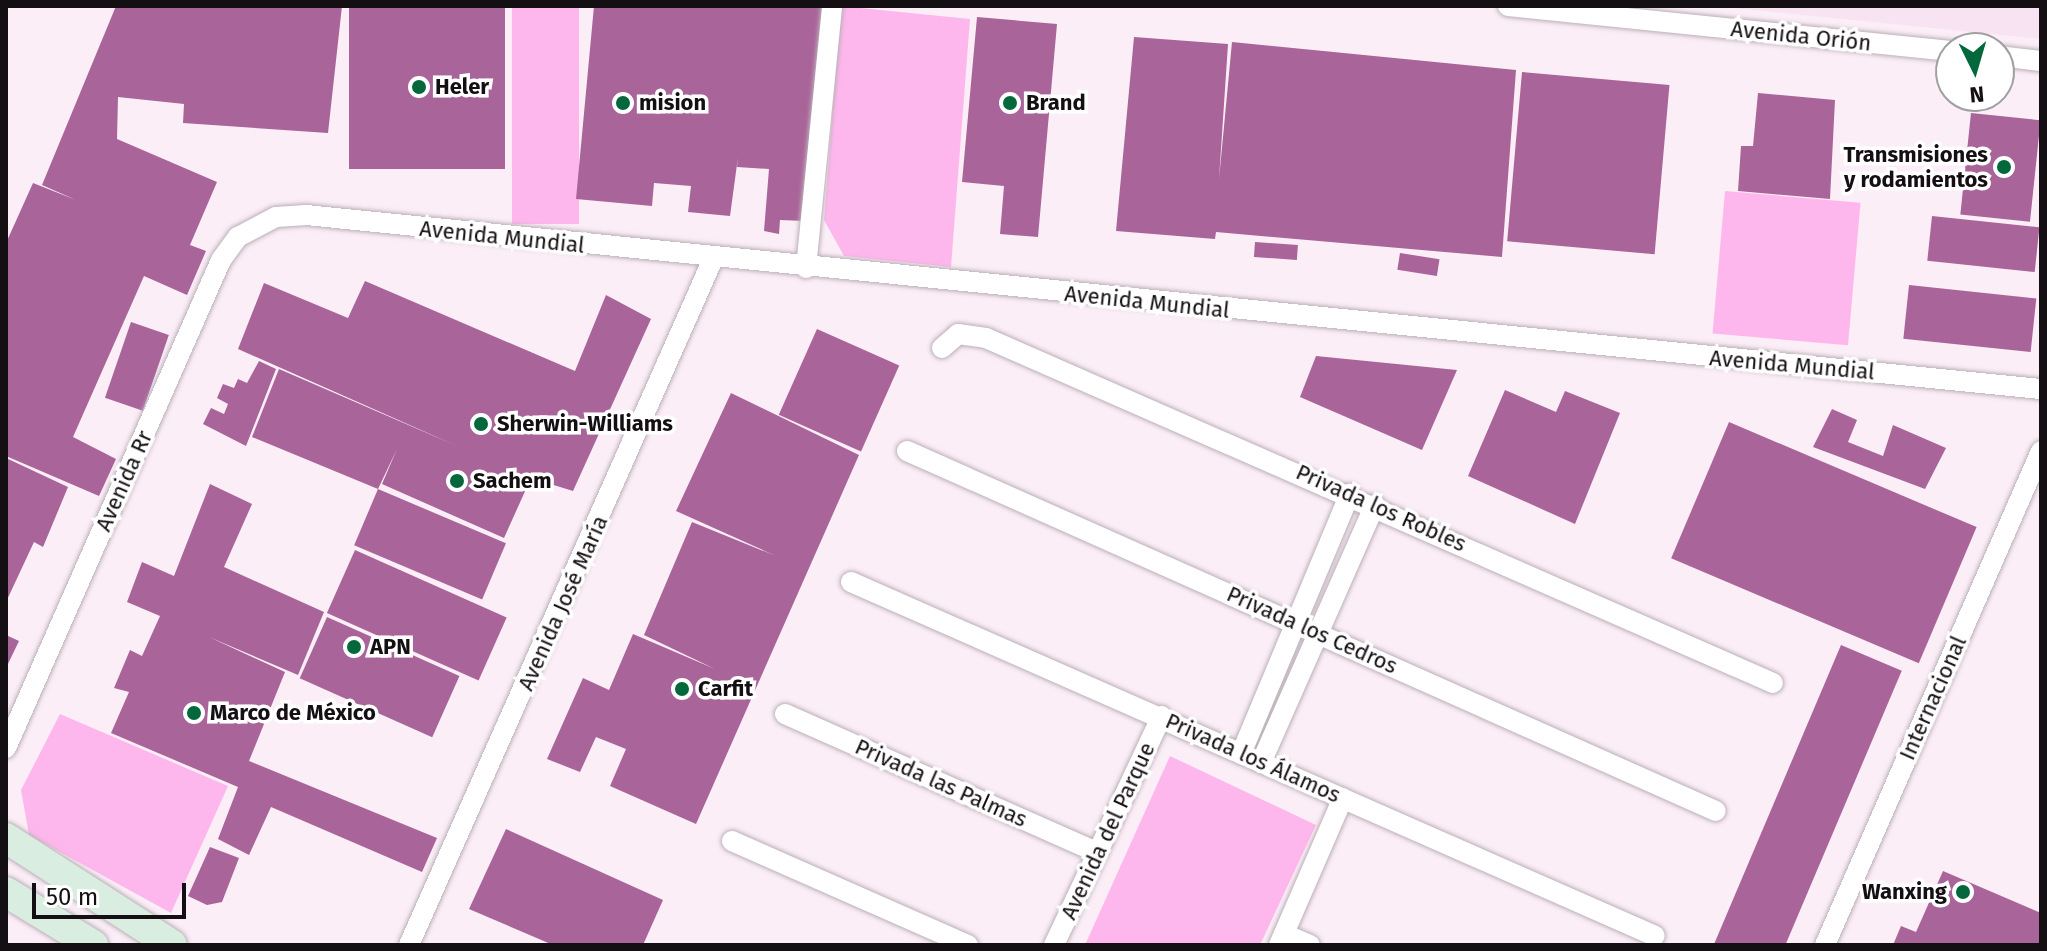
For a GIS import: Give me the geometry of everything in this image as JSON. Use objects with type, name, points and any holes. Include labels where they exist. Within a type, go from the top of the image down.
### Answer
[{"type":"main road","points":[[6,838],[172,945]]},
{"type":"main road","points":[[6,892],[93,945]]},
{"type":"street","points":[[806,268],[832,6]]},
{"type":"street","name":"Avenida Orión","points":[[1508,6],[1935,49]]},
{"type":"street","points":[[2015,58],[2041,61]]},
{"type":"street","name":"Avenida Mundial","points":[[255,224],[306,215],[713,259],[2041,389]]},
{"type":"street","name":"Avenida Rr","points":[[6,748],[221,260],[255,224]]},
{"type":"street","name":"Avenida José María","points":[[409,945],[713,259]]},
{"type":"street","name":"Privada los Robles","points":[[942,348],[958,334],[986,338],[1350,494],[1773,683]]},
{"type":"street","name":"Privada los Cedros","points":[[907,451],[1716,811]]},
{"type":"street","name":"Internacional","points":[[1825,945],[2041,451]]},
{"type":"street","points":[[1241,754],[1299,623],[1350,494]]},
{"type":"street","points":[[1261,763],[1375,505]]},
{"type":"street","name":"Privada los Álamos","points":[[851,582],[1162,716],[1261,763],[1655,936]]},
{"type":"street","name":"Privada las Palmas","points":[[785,714],[1098,853]]},
{"type":"street","name":"Avenida del Parque","points":[[1054,945],[1162,716]]},
{"type":"street","points":[[1310,945],[1281,939],[1343,798]]},
{"type":"street","points":[[732,841],[968,945]]},
{"type":"shaded area","points":[[512,6],[579,6],[579,224],[512,224]]},
{"type":"shaded area","points":[[841,6],[970,19],[951,267],[844,256],[824,220]]},
{"type":"shaded area","points":[[1714,6],[2041,6],[2041,39],[2015,36],[2015,32],[1972,32]]},
{"type":"shaded area","points":[[1725,191],[1860,203],[1848,345],[1713,333]]},
{"type":"shaded area","points":[[60,714],[228,786],[171,913],[29,835],[21,790]]},
{"type":"shaded area","points":[[1170,756],[1316,825],[1260,945],[1085,945]]},
{"type":"building","points":[[116,6],[342,6],[328,133],[183,123],[184,104],[118,97],[117,139],[217,182],[190,245],[206,251],[187,295],[144,276],[73,437],[116,459],[99,496],[6,456],[6,243],[33,183],[76,200],[42,185]]},
{"type":"building","name":"Heler","points":[[349,6],[505,6],[505,169],[349,169]]},
{"type":"building","points":[[594,6],[824,7],[805,221],[780,220],[779,234],[764,231],[769,169],[737,167],[738,157],[730,216],[688,212],[691,186],[654,183],[652,206],[576,199]]},
{"type":"building","name":"Brand","points":[[977,17],[1057,24],[1038,237],[1000,234],[1004,186],[962,182]]},
{"type":"building","points":[[1134,37],[1228,44],[1219,179],[1232,42],[1516,70],[1502,257],[1216,232],[1215,239],[1116,231]]},
{"type":"building","points":[[1522,72],[1669,85],[1655,254],[1507,241]]},
{"type":"building","points":[[1758,93],[1835,100],[1830,199],[1738,191],[1741,146],[1753,146]]},
{"type":"building","name":"Transmisiones y rodamientos","points":[[1971,113],[2041,120],[2030,222],[1960,214]]},
{"type":"building","points":[[1932,216],[2039,227],[2035,272],[1927,261]]},
{"type":"building","points":[[1255,242],[1298,245],[1297,260],[1254,257]]},
{"type":"building","points":[[1400,253],[1440,259],[1437,276],[1397,270]]},
{"type":"building","points":[[365,281],[575,371],[606,295],[651,319],[573,491],[531,478],[504,538],[382,484],[397,449],[378,489],[252,437],[279,369],[457,446],[238,349],[264,283],[348,318]]},
{"type":"building","points":[[1909,285],[2036,298],[2031,352],[1903,339]]},
{"type":"building","points":[[131,322],[169,335],[143,411],[105,398]]},
{"type":"building","points":[[817,329],[899,366],[861,451],[779,415]]},
{"type":"building","points":[[1316,356],[1457,370],[1422,450],[1300,397]]},
{"type":"building","points":[[259,361],[276,369],[246,446],[203,424],[211,408],[224,414],[228,404],[217,398],[223,384],[234,388],[238,379],[247,383]]},
{"type":"building","points":[[1505,390],[1556,412],[1565,391],[1620,413],[1575,524],[1468,476]]},
{"type":"building","points":[[731,393],[859,455],[696,824],[610,786],[626,749],[596,737],[580,772],[547,759],[583,678],[609,690],[633,634],[715,669],[644,635],[692,522],[776,556],[676,511]]},
{"type":"building","points":[[1832,409],[1857,420],[1848,442],[1883,456],[1893,425],[1946,448],[1925,489],[1813,447]]},
{"type":"building","points":[[1729,422],[1977,527],[1919,663],[1671,558]]},
{"type":"building","points":[[6,458],[68,487],[43,547],[34,542],[6,602]]},
{"type":"building","points":[[210,484],[252,504],[224,567],[324,612],[298,675],[209,637],[285,672],[249,761],[437,838],[422,872],[271,807],[249,855],[218,839],[238,787],[111,733],[129,692],[114,688],[130,650],[142,656],[160,616],[127,602],[142,562],[174,576]]},
{"type":"building","points":[[378,489],[506,543],[482,599],[354,545]]},
{"type":"building","points":[[355,550],[507,618],[479,681],[327,613]]},
{"type":"building","name":"APN","points":[[327,617],[459,676],[432,737],[300,678]]},
{"type":"building","points":[[6,635],[19,641],[6,668]]},
{"type":"building","points":[[1841,645],[1902,671],[1785,945],[1714,945]]},
{"type":"building","points":[[506,829],[663,900],[643,945],[553,945],[469,909]]},
{"type":"building","points":[[210,847],[239,858],[222,902],[207,905],[188,896]]},
{"type":"building","name":"Wanxing","points":[[1943,871],[2041,913],[2041,945],[1893,945],[1901,926],[1916,932]]},
{"type":"place","name":"Heler","points":[[419,87]]},
{"type":"place","name":"mision","points":[[623,103]]},
{"type":"place","name":"Brand","points":[[1010,103]]},
{"type":"place","name":"Transmisiones y rodamientos","points":[[2004,167]]},
{"type":"place","name":"Sherwin-Williams","points":[[481,424]]},
{"type":"place","name":"Sachem","points":[[457,481]]},
{"type":"place","name":"APN","points":[[354,647]]},
{"type":"place","name":"Carfit","points":[[682,689]]},
{"type":"place","name":"Marco de México","points":[[194,713]]},
{"type":"place","name":"Wanxing","points":[[1963,892]]}]
